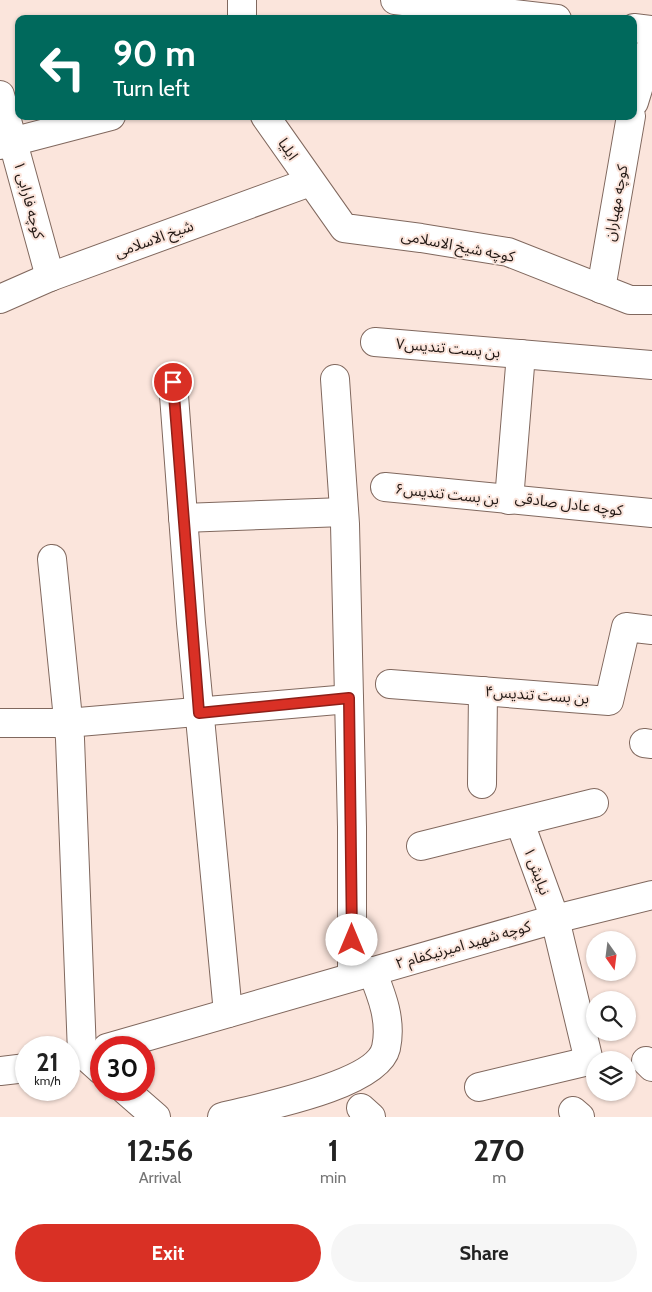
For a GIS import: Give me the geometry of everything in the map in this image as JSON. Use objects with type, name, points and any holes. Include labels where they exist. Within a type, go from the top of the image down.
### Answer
[{"type":"street","points":[[242,0],[242,15]]},
{"type":"street","points":[[395,0],[523,15]]},
{"type":"street","points":[[637,28],[652,30]]},
{"type":"street","points":[[637,92],[652,43]]},
{"type":"street","name":"۱ کوچه فارابی","points":[[0,95],[6,143],[50,277]]},
{"type":"street","points":[[637,108],[652,110]]},
{"type":"street","points":[[6,143],[95,120]]},
{"type":"street","name":"ایلیا","points":[[268,120],[310,182]]},
{"type":"street","name":"کوچه مهیاران","points":[[601,289],[630,120]]},
{"type":"street","name":"شیخ الاسلامی","points":[[0,299],[50,277],[310,182]]},
{"type":"street","name":"کوچه شیخ الاسلامی","points":[[310,182],[344,228],[508,252],[630,300],[652,300]]},
{"type":"street","name":"بن بست تندیس۷","points":[[375,342],[652,365]]},
{"type":"street","name":"کوچه عادل صادقی","points":[[521,354],[509,500],[652,513]]},
{"type":"street","points":[[222,1117],[327,1090],[366,1073],[386,1050],[389,1022],[382,995],[362,974],[349,698],[344,512],[335,379]]},
{"type":"street","points":[[173,382],[199,713],[228,1013]]},
{"type":"street","name":"بن بست تندیس۶","points":[[385,487],[509,500]]},
{"type":"street","points":[[183,518],[344,512]]},
{"type":"street","points":[[52,560],[97,1036]]},
{"type":"street","name":"بن بست تندیس۴","points":[[390,684],[609,700],[639,629]]},
{"type":"street","points":[[482,784],[483,691]]},
{"type":"street","points":[[0,723],[67,723],[199,713],[349,698]]},
{"type":"street","points":[[421,846],[520,823],[594,803]]},
{"type":"street","name":"نیایش ۱","points":[[479,1087],[589,1061],[555,919],[520,823]]},
{"type":"street","name":"کوچه شهید امیرنیکفام ۲","points":[[154,1036],[555,919],[652,895]]},
{"type":"street","points":[[0,1071],[15,1069]]},
{"type":"street","points":[[138,1101],[156,1117]]},
{"type":"route","points":[[173,382],[199,713],[349,698],[352,940]]}]
